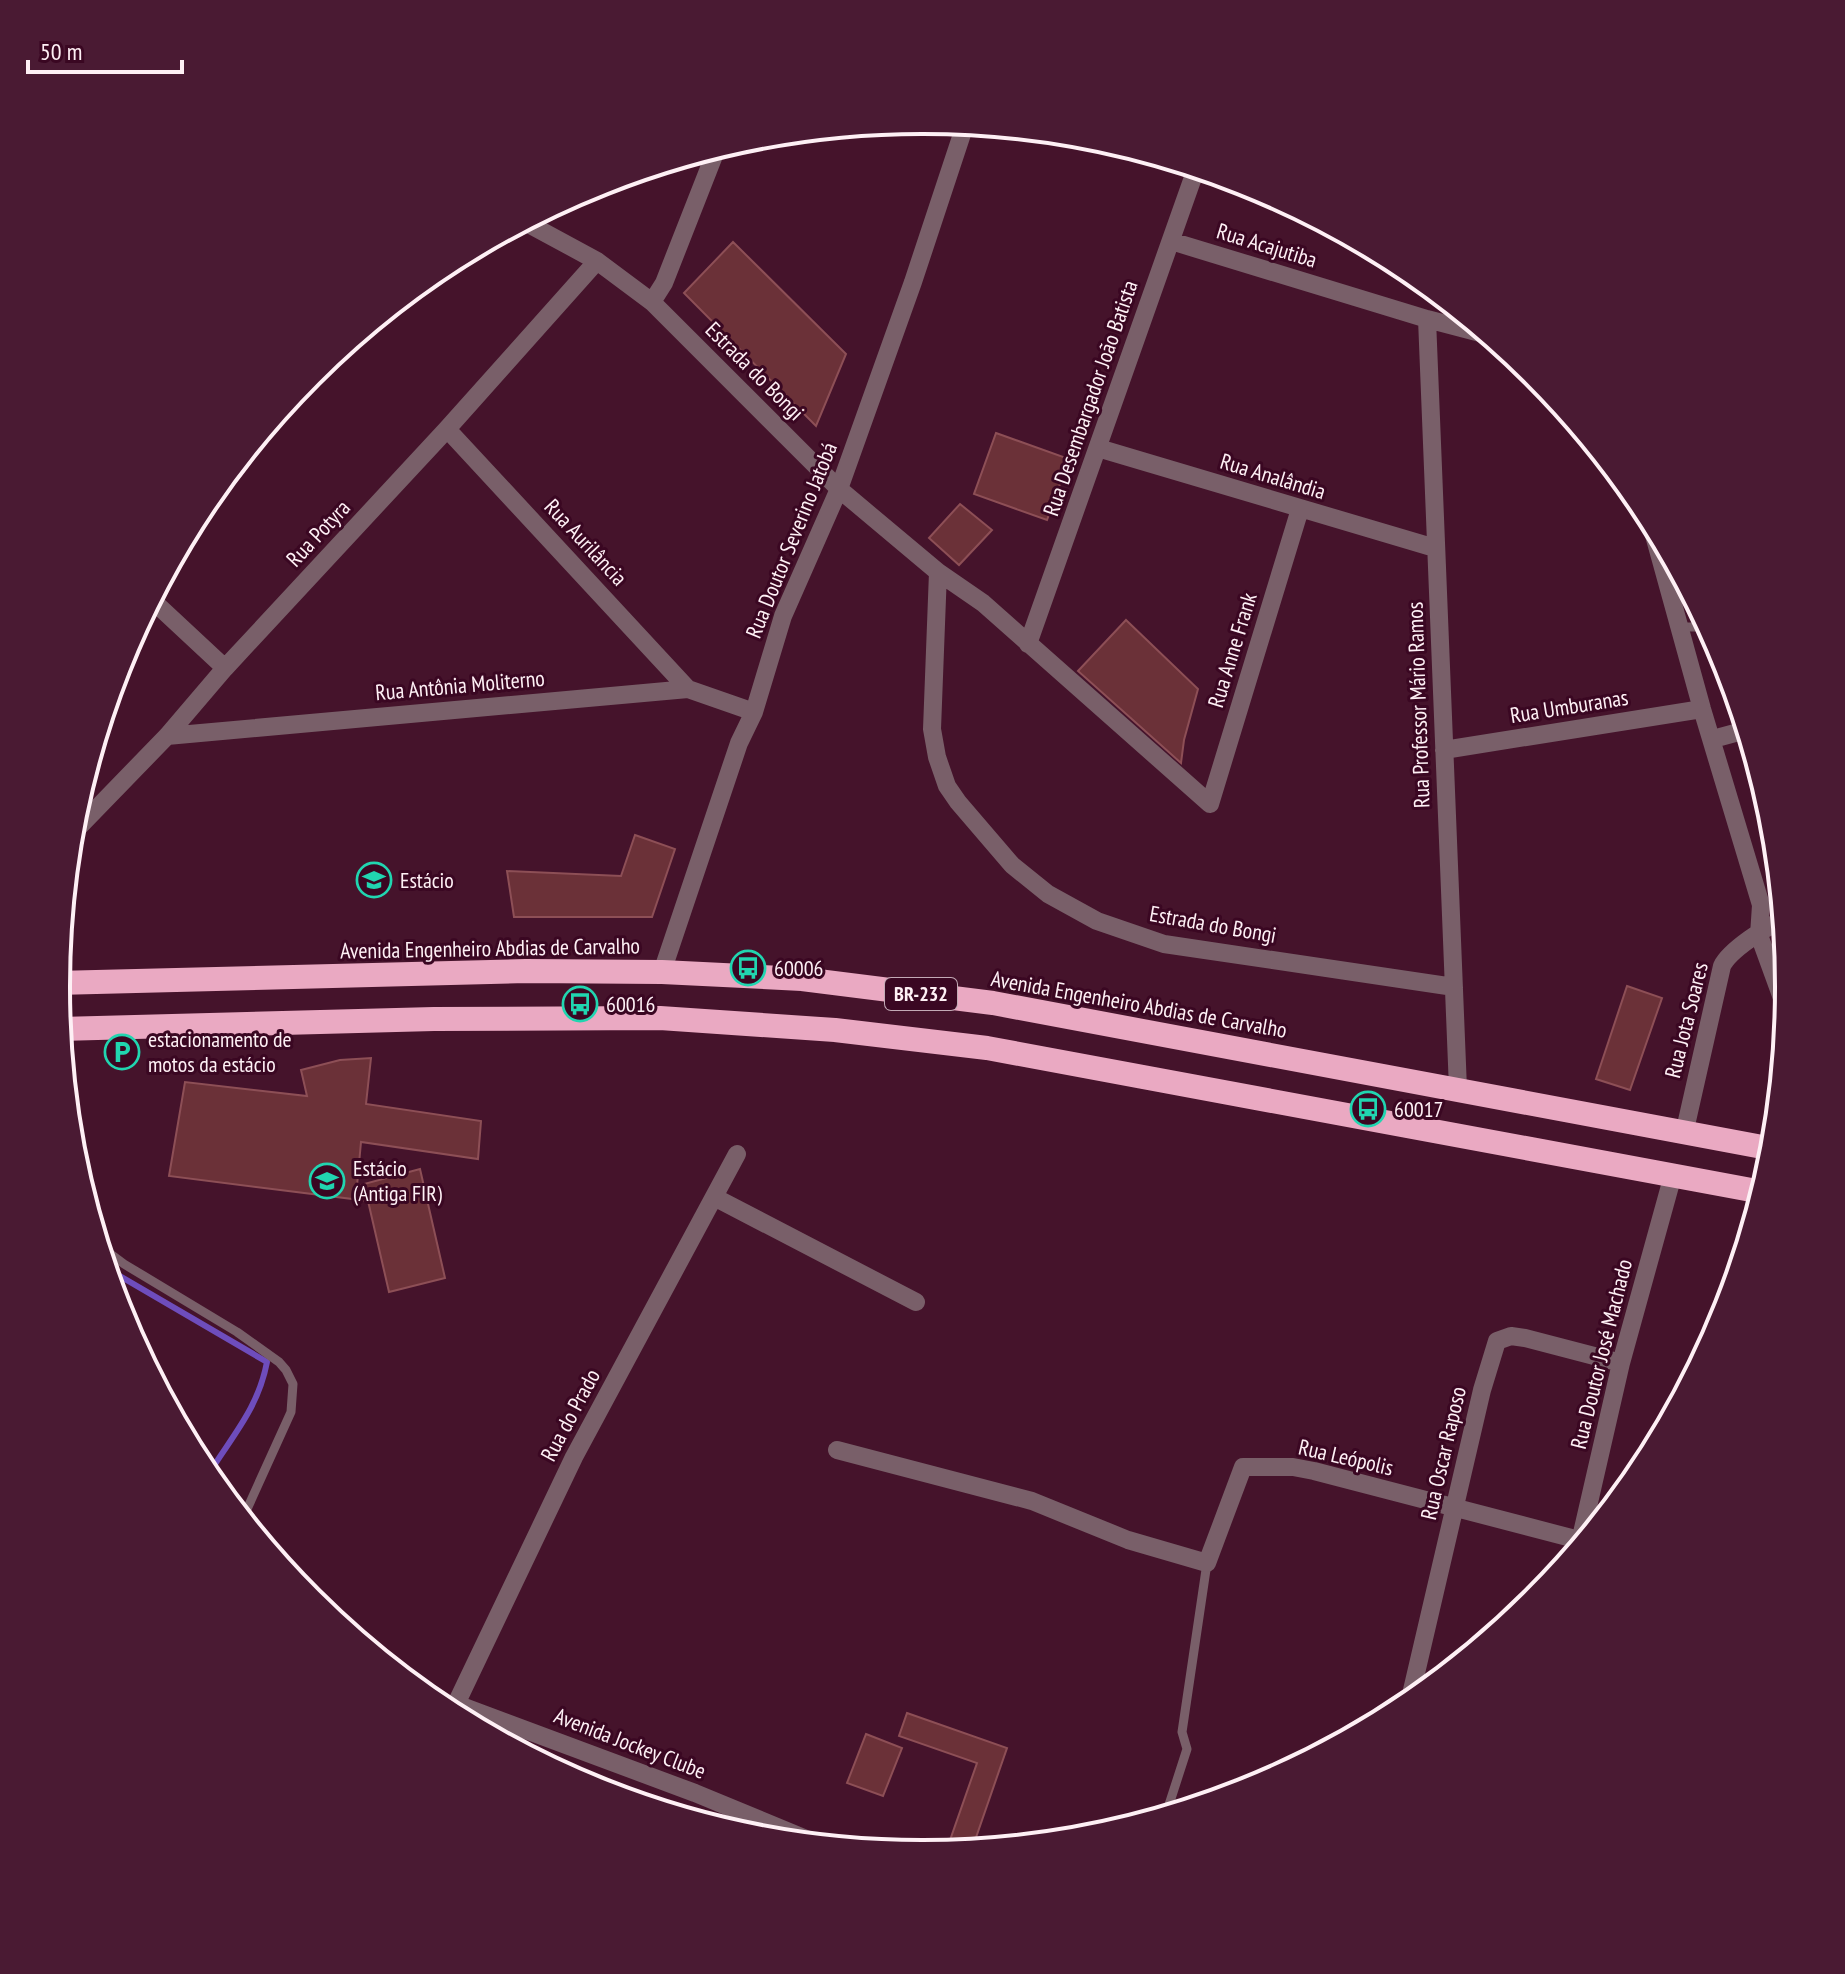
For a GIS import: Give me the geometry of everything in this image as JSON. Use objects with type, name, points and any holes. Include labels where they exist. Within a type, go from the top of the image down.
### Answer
[{"type":"highway","name":"Avenida Engenheiro Abdias de Carvalho","points":[[70,983],[526,971],[662,972],[802,979],[993,1003],[1760,1147]]},
{"type":"highway","name":"BR-232","points":[[72,1036],[434,1019],[660,1018],[835,1030],[987,1048],[1750,1190]]},
{"type":"street","name":"Rua Doutor Severino Jatobá","points":[[662,972],[739,743],[754,712],[783,616],[839,489],[962,135]]},
{"type":"street","points":[[652,302],[664,283],[712,162]]},
{"type":"street","name":"Rua Desembargador João Batista","points":[[1028,644],[1193,179]]},
{"type":"street","name":"Estrada do Bongi","points":[[535,227],[597,261],[652,302],[839,489],[938,572],[983,603],[1210,804]]},
{"type":"street","name":"Rua Acajutiba","points":[[1171,241],[1463,328]]},
{"type":"street","name":"Rua Potyra","points":[[86,819],[167,736],[225,668],[447,429],[597,261]]},
{"type":"street","name":"Rua Professor Mário Ramos","points":[[1427,319],[1458,1089]]},
{"type":"street","name":"Rua Aurilância","points":[[447,429],[688,689]]},
{"type":"street","name":"Rua Analândia","points":[[1098,448],[1435,548]]},
{"type":"street","name":"Rua Anne Frank","points":[[1210,804],[1300,509]]},
{"type":"street","points":[[1662,563],[1761,905],[1759,935],[1775,978]]},
{"type":"street","name":"Estrada do Bongi","points":[[938,572],[932,729],[937,757],[947,786],[1012,865],[1048,894],[1097,921],[1164,944],[1454,987]]},
{"type":"street","points":[[160,607],[225,668]]},
{"type":"street","name":"Rua Antônia Moliterno","points":[[167,736],[688,689],[754,712]]},
{"type":"street","name":"Rua Umburanas","points":[[1444,750],[1702,709]]},
{"type":"street","points":[[1713,739],[1736,733]]},
{"type":"street","name":"Rua Jota Soares","points":[[1684,1134],[1718,976],[1725,960],[1734,950],[1772,923]]},
{"type":"street","name":"Rua do Prado","points":[[457,1701],[574,1457],[737,1154]]},
{"type":"street","name":"Rua Doutor José Machado","points":[[1586,1522],[1621,1363],[1673,1175]]},
{"type":"street","points":[[714,1197],[916,1302]]},
{"type":"street","name":"Rua Oscar Raposo","points":[[1414,1683],[1482,1390],[1497,1341],[1511,1336],[1525,1338],[1621,1363]]},
{"type":"street","points":[[837,1450],[1032,1501],[1128,1540],[1207,1563]]},
{"type":"street","name":"Rua Leópolis","points":[[1207,1563],[1243,1467],[1293,1467],[1455,1506],[1571,1540]]},
{"type":"street","name":"Avenida Jockey Clube","points":[[471,1710],[775,1826]]},
{"type":"lane","points":[[1680,627],[1695,627]]},
{"type":"lane","points":[[114,1256],[237,1332],[286,1370],[293,1384],[291,1412],[248,1508]]},
{"type":"lane","points":[[1170,1802],[1187,1749],[1182,1732],[1207,1563]]},
{"type":"building","points":[[733,242],[846,354],[816,426],[684,293]]},
{"type":"building","points":[[996,433],[1069,459],[1047,520],[974,494]]},
{"type":"building","points":[[960,504],[992,530],[959,565],[929,538]]},
{"type":"building","points":[[1126,620],[1198,689],[1181,763],[1078,671]]},
{"type":"building","points":[[635,835],[675,849],[652,917],[514,917],[507,871],[621,876]]},
{"type":"building","points":[[1627,986],[1662,998],[1630,1090],[1596,1079]]},
{"type":"building","points":[[371,1058],[366,1104],[481,1121],[478,1159],[361,1142],[357,1186],[420,1169],[445,1278],[389,1292],[368,1201],[169,1176],[185,1082],[307,1096],[301,1070],[340,1060]]},
{"type":"building","points":[[907,1713],[1007,1748],[976,1838],[950,1839],[977,1763],[899,1736]]},
{"type":"building","points":[[866,1734],[902,1748],[883,1796],[847,1783]]},
{"type":"waterway","points":[[121,1277],[267,1362],[251,1408],[216,1463]]},
{"type":"place","name":"Estácio","points":[[374,880]]},
{"type":"place","name":"60006","points":[[748,968]]},
{"type":"place","name":"60016","points":[[580,1004]]},
{"type":"place","name":"estacionamento de motos da estácio","points":[[122,1052]]},
{"type":"place","name":"60017","points":[[1368,1109]]},
{"type":"place","name":"Estácio (Antiga FIR)","points":[[327,1181]]}]
